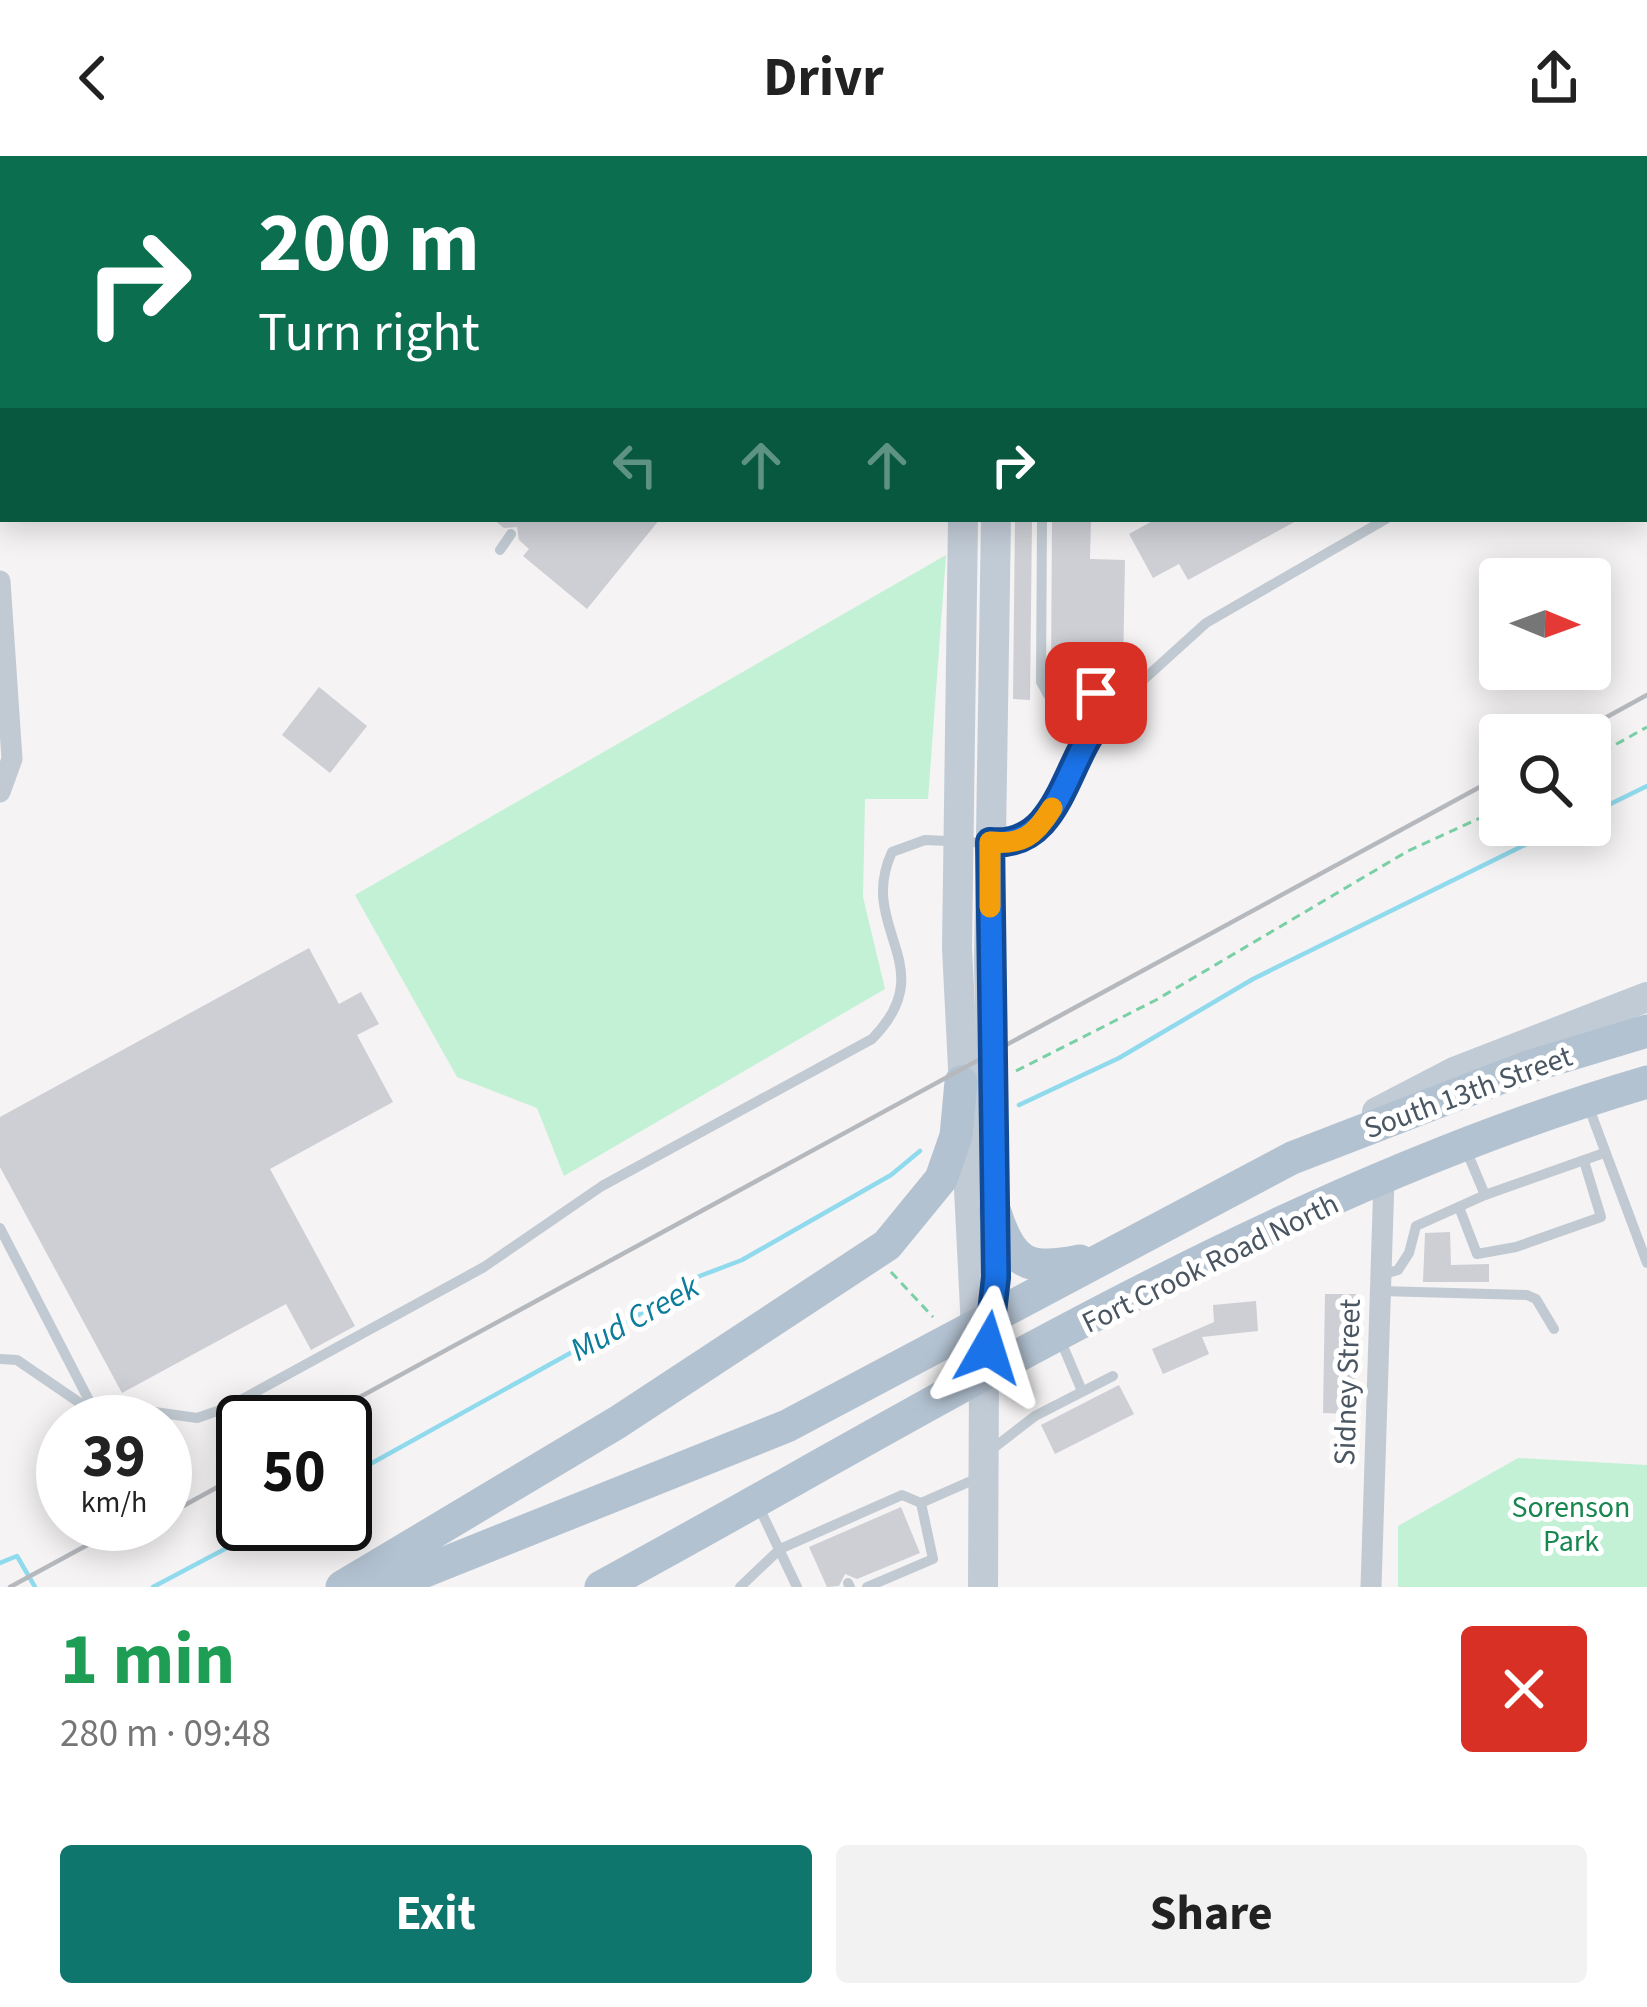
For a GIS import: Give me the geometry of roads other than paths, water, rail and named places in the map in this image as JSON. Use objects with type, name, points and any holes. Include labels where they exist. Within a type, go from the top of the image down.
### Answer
[{"type":"main road","points":[[963,522],[958,840],[976,1080],[995,1212],[1010,1251],[1033,1265],[1062,1265],[1117,1250]]},
{"type":"main road","points":[[982,1587],[984,1378],[974,1329],[976,1080],[990,842],[996,522]]},
{"type":"main road","points":[[1292,1158],[1454,1072],[1647,997]]},
{"type":"main road","name":"South 13th Street","points":[[1292,1158],[1528,1067],[1647,1031]]},
{"type":"main road","points":[[342,1587],[618,1422],[869,1259],[911,1221],[941,1179],[976,1080]]},
{"type":"main road","name":"Fort Crook Road North","points":[[601,1587],[1268,1229],[1465,1146],[1647,1082]]},
{"type":"main road","name":"Fort Crook Road North","points":[[385,1587],[706,1462],[974,1329],[1292,1158]]},
{"type":"main road","points":[[974,1329],[995,1212]]},
{"type":"street","points":[[0,581],[13,759],[0,792]]},
{"type":"street","name":"Sidney Street","points":[[1371,1587],[1384,1179]]},
{"type":"lane","points":[[1042,522],[1041,682],[1080,750]]},
{"type":"lane","points":[[192,1417],[226,1408],[484,1267],[602,1186],[872,1039],[895,1016],[904,982],[883,899],[884,870],[892,852],[904,844],[958,840],[1012,844],[1031,837],[1105,715],[1206,623],[1381,522]]},
{"type":"lane","points":[[500,550],[512,534]]},
{"type":"lane","points":[[1047,693],[1096,693],[1105,715]]},
{"type":"lane","points":[[1586,1100],[1647,1262]]},
{"type":"lane","points":[[1465,1146],[1485,1195]]},
{"type":"lane","points":[[1380,1283],[1399,1270],[1416,1226],[1485,1195],[1604,1153]]},
{"type":"lane","points":[[1459,1207],[1477,1253],[1516,1247],[1580,1225],[1601,1217],[1584,1161]]},
{"type":"lane","points":[[0,1228],[86,1395]]},
{"type":"lane","points":[[1380,1283],[1527,1295],[1536,1299],[1554,1329]]},
{"type":"lane","points":[[1060,1337],[1082,1391]]},
{"type":"lane","points":[[0,1359],[17,1360],[68,1395]]},
{"type":"lane","points":[[921,1503],[983,1466],[1035,1416],[1113,1376]]},
{"type":"lane","points":[[740,1587],[780,1549],[852,1523],[902,1496],[921,1503]]},
{"type":"lane","points":[[757,1503],[797,1587]]},
{"type":"lane","points":[[872,1581],[900,1567],[933,1559],[921,1503]]},
{"type":"waterway","name":"Mud Creek","points":[[1611,804],[1647,786]]},
{"type":"waterway","name":"Mud Creek","points":[[1019,1105],[1119,1058],[1253,979],[1522,846]]},
{"type":"waterway","name":"Mud Creek","points":[[372,1463],[637,1316],[692,1279],[742,1260],[891,1175],[920,1151]]},
{"type":"waterway","name":"Mud Creek","points":[[153,1587],[221,1551]]},
{"type":"waterway","points":[[0,1563],[17,1556],[35,1587]]},
{"type":"railway","points":[[1611,715],[1647,695]]},
{"type":"railway","points":[[364,1395],[1479,787]]},
{"type":"railway","points":[[192,1501],[216,1488]]},
{"type":"railway","points":[[10,1587],[76,1551]]},
{"type":"park label","name":"Sorenson Park","points":[[1571,1524]]}]
